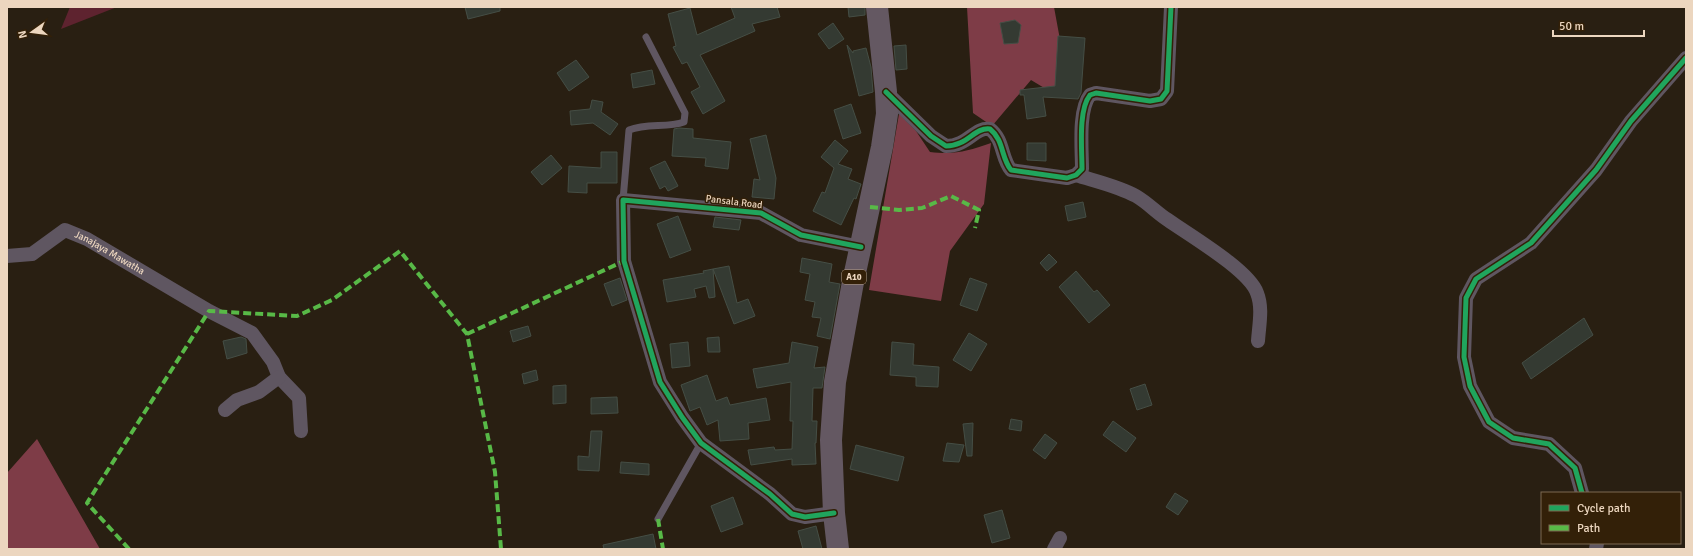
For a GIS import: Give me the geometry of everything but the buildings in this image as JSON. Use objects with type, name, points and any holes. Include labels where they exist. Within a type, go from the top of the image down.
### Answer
[{"type":"highway","name":"A10","points":[[838,549],[834,513],[831,440],[835,382],[841,341],[882,148],[887,114],[877,7]]},
{"type":"street","points":[[886,92],[931,136],[946,146],[962,144],[978,131],[984,128],[990,129],[1000,141],[1008,166],[1011,170],[1067,178],[1076,175],[1082,169],[1082,124],[1086,100],[1090,94],[1150,101],[1161,99],[1167,91],[1171,7]]},
{"type":"street","points":[[1582,492],[1575,468],[1550,444],[1513,438],[1489,422],[1470,386],[1464,357],[1466,298],[1476,279],[1530,243],[1596,170],[1631,121],[1686,58]]},
{"type":"street","points":[[1076,175],[1121,189],[1136,196],[1250,280],[1257,292],[1261,306],[1258,341]]},
{"type":"street","points":[[623,200],[624,260],[660,382],[682,417],[701,443],[770,494],[792,514],[804,517],[834,513]]},
{"type":"street","name":"Pansala Road","points":[[623,200],[761,213],[801,235],[861,247]]},
{"type":"street","name":"Janajaya Mawatha","points":[[7,256],[32,254],[65,230],[87,239],[209,311],[252,333],[273,362],[279,377]]},
{"type":"street","points":[[225,410],[237,400],[259,392],[279,377],[299,398],[301,431]]},
{"type":"lane","points":[[623,200],[629,130],[639,126],[678,124],[684,122],[684,113],[646,37]]},
{"type":"lane","points":[[658,519],[701,443]]},
{"type":"shaded area","points":[[70,7],[117,7],[61,29]]},
{"type":"shaded area","points":[[967,7],[1054,7],[1063,56],[1061,98],[1031,80],[992,126],[973,113]]},
{"type":"shaded area","points":[[899,114],[916,131],[930,152],[961,152],[991,143],[984,204],[950,251],[941,301],[869,290]]},
{"type":"shaded area","points":[[37,439],[100,549],[7,549],[7,473]]},
{"type":"marked path","points":[[870,207],[899,210],[922,208],[951,196],[979,210],[975,228]]},
{"type":"marked path","points":[[129,549],[87,503],[209,311],[297,316],[332,300],[400,251],[467,334],[495,472],[501,549]]},
{"type":"marked path","points":[[467,334],[624,261]]},
{"type":"marked path","points":[[658,519],[663,549]]},
{"type":"cycle path","points":[[886,92],[931,136],[946,146],[960,143],[979,131],[990,129],[998,138],[1005,160],[1011,170],[1067,178],[1076,175],[1082,169],[1082,120],[1086,102],[1090,95],[1096,93],[1150,101],[1161,99],[1167,91],[1171,7]]},
{"type":"cycle path","points":[[1582,492],[1575,468],[1549,444],[1513,438],[1489,422],[1470,386],[1464,357],[1466,298],[1476,279],[1531,243],[1596,170],[1631,121],[1686,58]]},
{"type":"cycle path","points":[[834,513],[805,517],[792,514],[770,494],[701,443],[682,417],[660,382],[624,261],[623,200],[761,213],[801,235],[861,247]]}]
